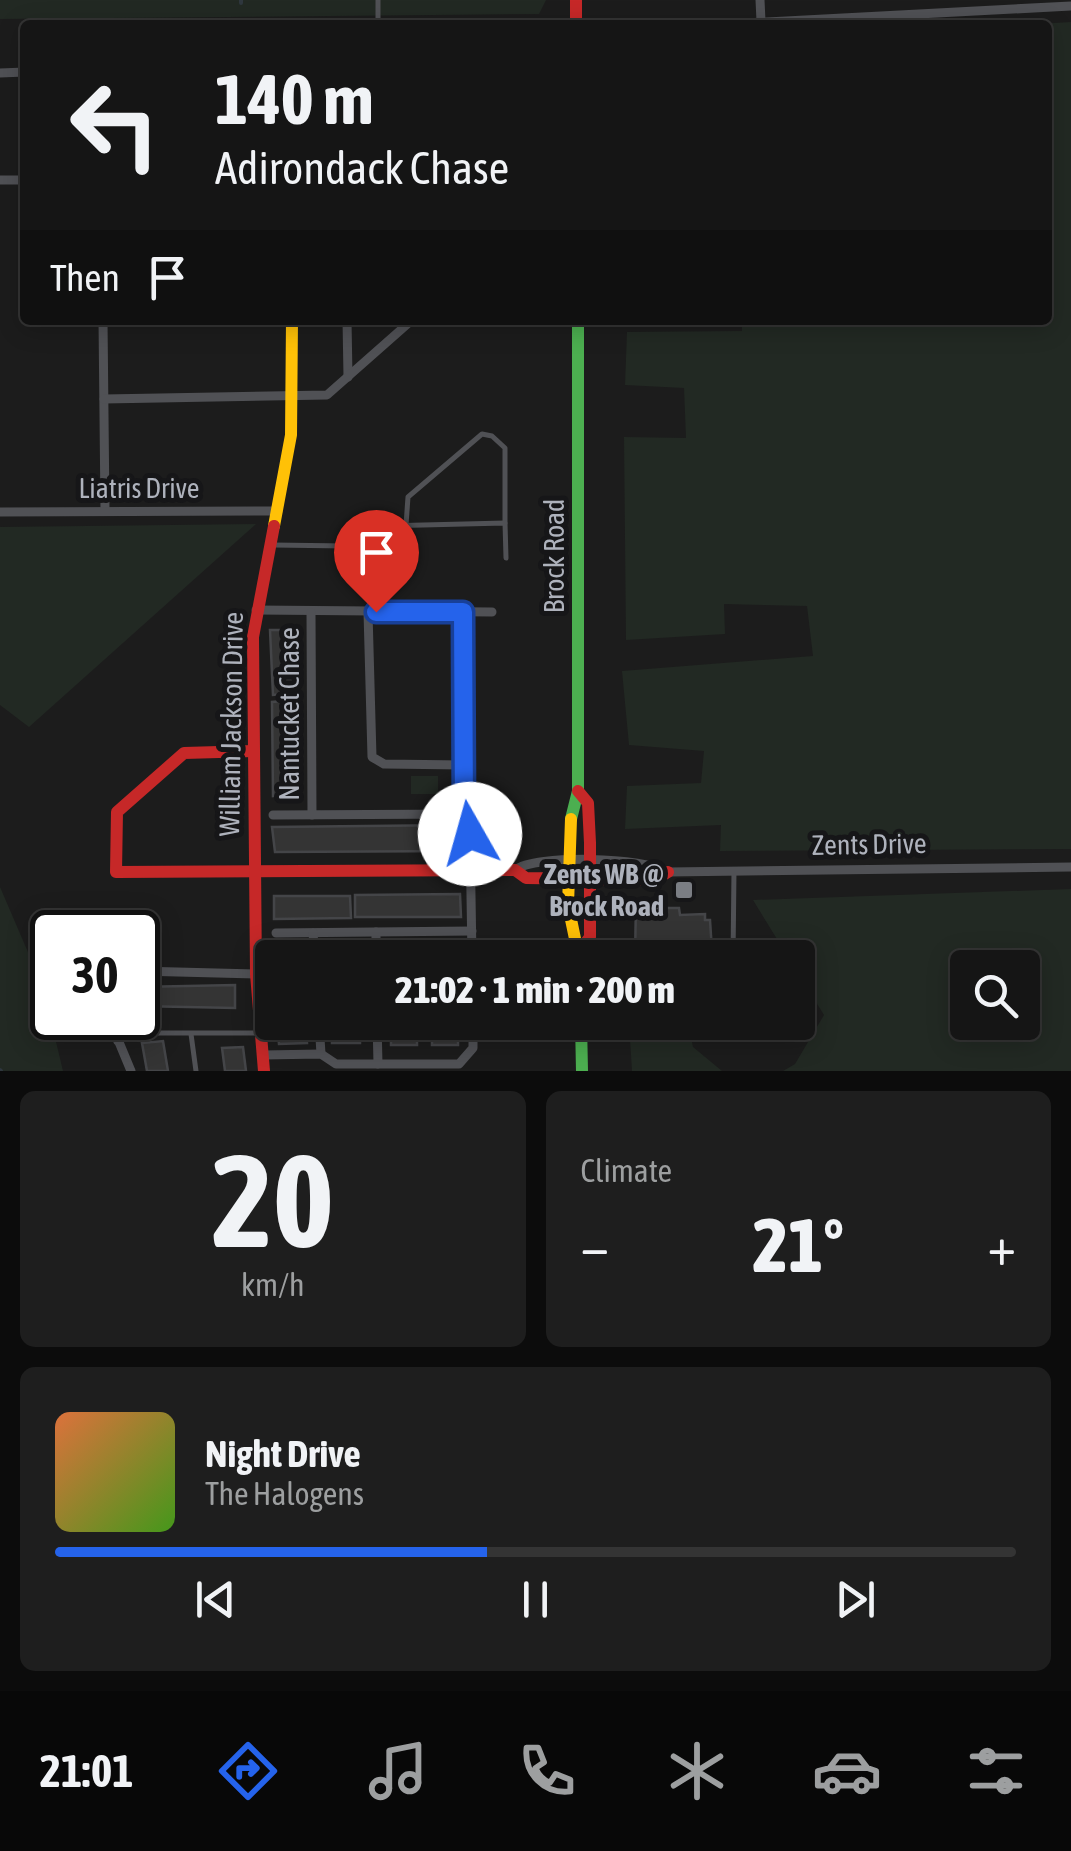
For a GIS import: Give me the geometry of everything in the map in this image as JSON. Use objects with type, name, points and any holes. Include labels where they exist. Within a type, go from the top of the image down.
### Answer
[{"type":"street","points":[[934,0],[934,12]]},
{"type":"street","points":[[842,20],[1071,6]]},
{"type":"street","points":[[103,325],[105,510]]},
{"type":"street","name":"William Jackson Drive","points":[[256,940],[256,610],[292,436],[292,325]]},
{"type":"street","points":[[347,325],[348,377]]},
{"type":"street","points":[[104,400],[327,395],[406,325]]},
{"type":"street","name":"Brock Road","points":[[572,940],[571,803],[578,791],[578,325]]},
{"type":"street","name":"Liatris Drive","points":[[0,512],[278,512]]},
{"type":"street","points":[[256,610],[492,612]]},
{"type":"street","points":[[368,612],[372,758],[384,764],[464,765]]},
{"type":"street","points":[[463,612],[464,814],[470,829],[472,940]]},
{"type":"street","name":"Nantucket Chase","points":[[311,613],[312,815]]},
{"type":"street","name":"Zents Drive","points":[[254,751],[184,753],[170,764],[117,812],[116,872],[514,870],[526,862],[570,861],[655,864],[668,872]]},
{"type":"street","name":"Brock Road","points":[[578,791],[588,803],[589,940]]},
{"type":"street","points":[[272,815],[464,814]]},
{"type":"street","name":"Zents Drive","points":[[514,870],[526,878],[655,880],[668,872],[1071,867]]},
{"type":"street","points":[[376,932],[376,940]]},
{"type":"street","points":[[276,933],[472,932]]},
{"type":"street","points":[[313,933],[314,940]]},
{"type":"street","points":[[160,972],[255,974]]},
{"type":"street","name":"William Jackson Drive","points":[[261,1040],[264,1071]]},
{"type":"street","points":[[320,1040],[321,1054]]},
{"type":"street","points":[[378,1040],[378,1064]]},
{"type":"street","points":[[262,1055],[321,1054],[336,1064],[459,1064],[474,1048],[474,1040]]},
{"type":"street","points":[[581,1040],[582,1071]]},
{"type":"street","points":[[116,1042],[131,1071]]},
{"type":"lane","points":[[406,525],[408,497],[482,434],[492,436],[505,448],[506,558]]},
{"type":"lane","points":[[270,545],[347,546],[373,528],[506,523]]},
{"type":"lane","points":[[732,940],[734,871]]},
{"type":"lane","points":[[116,1042],[140,1033],[255,1033]]},
{"type":"lane","points":[[190,1034],[196,1071]]},
{"type":"shaded area","points":[[0,0],[546,0],[539,14],[0,19]]},
{"type":"shaded area","points":[[1071,22],[1071,849],[720,851],[721,825],[625,829],[627,786],[701,783],[704,751],[629,745],[622,671],[813,656],[807,606],[724,604],[725,634],[626,640],[624,437],[686,438],[684,388],[625,385],[627,332],[742,331],[742,325],[1052,325],[1052,23]]},
{"type":"shaded area","points":[[256,524],[29,727],[0,705],[0,527]]},
{"type":"shaded area","points":[[411,776],[438,776],[438,794],[411,794]]},
{"type":"shaded area","points":[[0,887],[30,957],[30,1040],[56,1040],[63,1071],[0,1071]]},
{"type":"shaded area","points":[[1071,889],[1071,1071],[783,1071],[795,1064],[809,1040],[815,1040],[815,1030],[824,1015],[815,1000],[815,940],[778,940],[753,900]]},
{"type":"shaded area","points":[[630,1040],[692,1040],[693,1047],[722,1071],[632,1071]]},
{"type":"building","points":[[270,630],[293,630],[294,693],[273,695]]},
{"type":"building","points":[[294,700],[294,793],[273,796],[272,702]]},
{"type":"building","points":[[459,825],[459,851],[275,852],[272,827]]},
{"type":"building","points":[[460,894],[461,917],[355,917],[355,895]]},
{"type":"building","points":[[274,896],[350,896],[351,918],[274,919]]},
{"type":"building","points":[[636,902],[643,908],[679,908],[680,915],[705,914],[705,920],[710,920],[711,940],[635,940]]},
{"type":"building","points":[[235,985],[235,1008],[160,1006],[160,987]]},
{"type":"building","points":[[279,1040],[307,1043],[279,1044]]},
{"type":"building","points":[[332,1040],[360,1040],[360,1043]]},
{"type":"building","points":[[391,1040],[417,1040],[417,1045],[391,1045]]},
{"type":"building","points":[[432,1040],[458,1040],[458,1045],[432,1045]]},
{"type":"building","points":[[163,1041],[168,1071],[147,1071],[142,1043]]},
{"type":"building","points":[[243,1047],[246,1071],[225,1071],[222,1048]]},
{"type":"traffic: fast","points":[[571,819],[578,791],[578,325]]},
{"type":"traffic: fast","points":[[581,1040],[582,1071]]},
{"type":"traffic: slow","points":[[274,526],[291,435],[292,325]]},
{"type":"traffic: slow","points":[[571,819],[568,905],[575,940]]},
{"type":"traffic: jam","points":[[576,0],[576,20]]},
{"type":"traffic: jam","points":[[264,1071],[256,974],[253,637],[274,526]]},
{"type":"traffic: jam","points":[[254,751],[184,753],[117,812],[116,872],[515,870],[526,878],[655,880],[668,872]]},
{"type":"traffic: jam","points":[[578,791],[588,803],[588,940]]},
{"type":"place","name":"Zents WB @ Brock Road","points":[[684,890]]},
{"type":"route","points":[[376,612],[463,612],[464,814],[470,834]]}]
